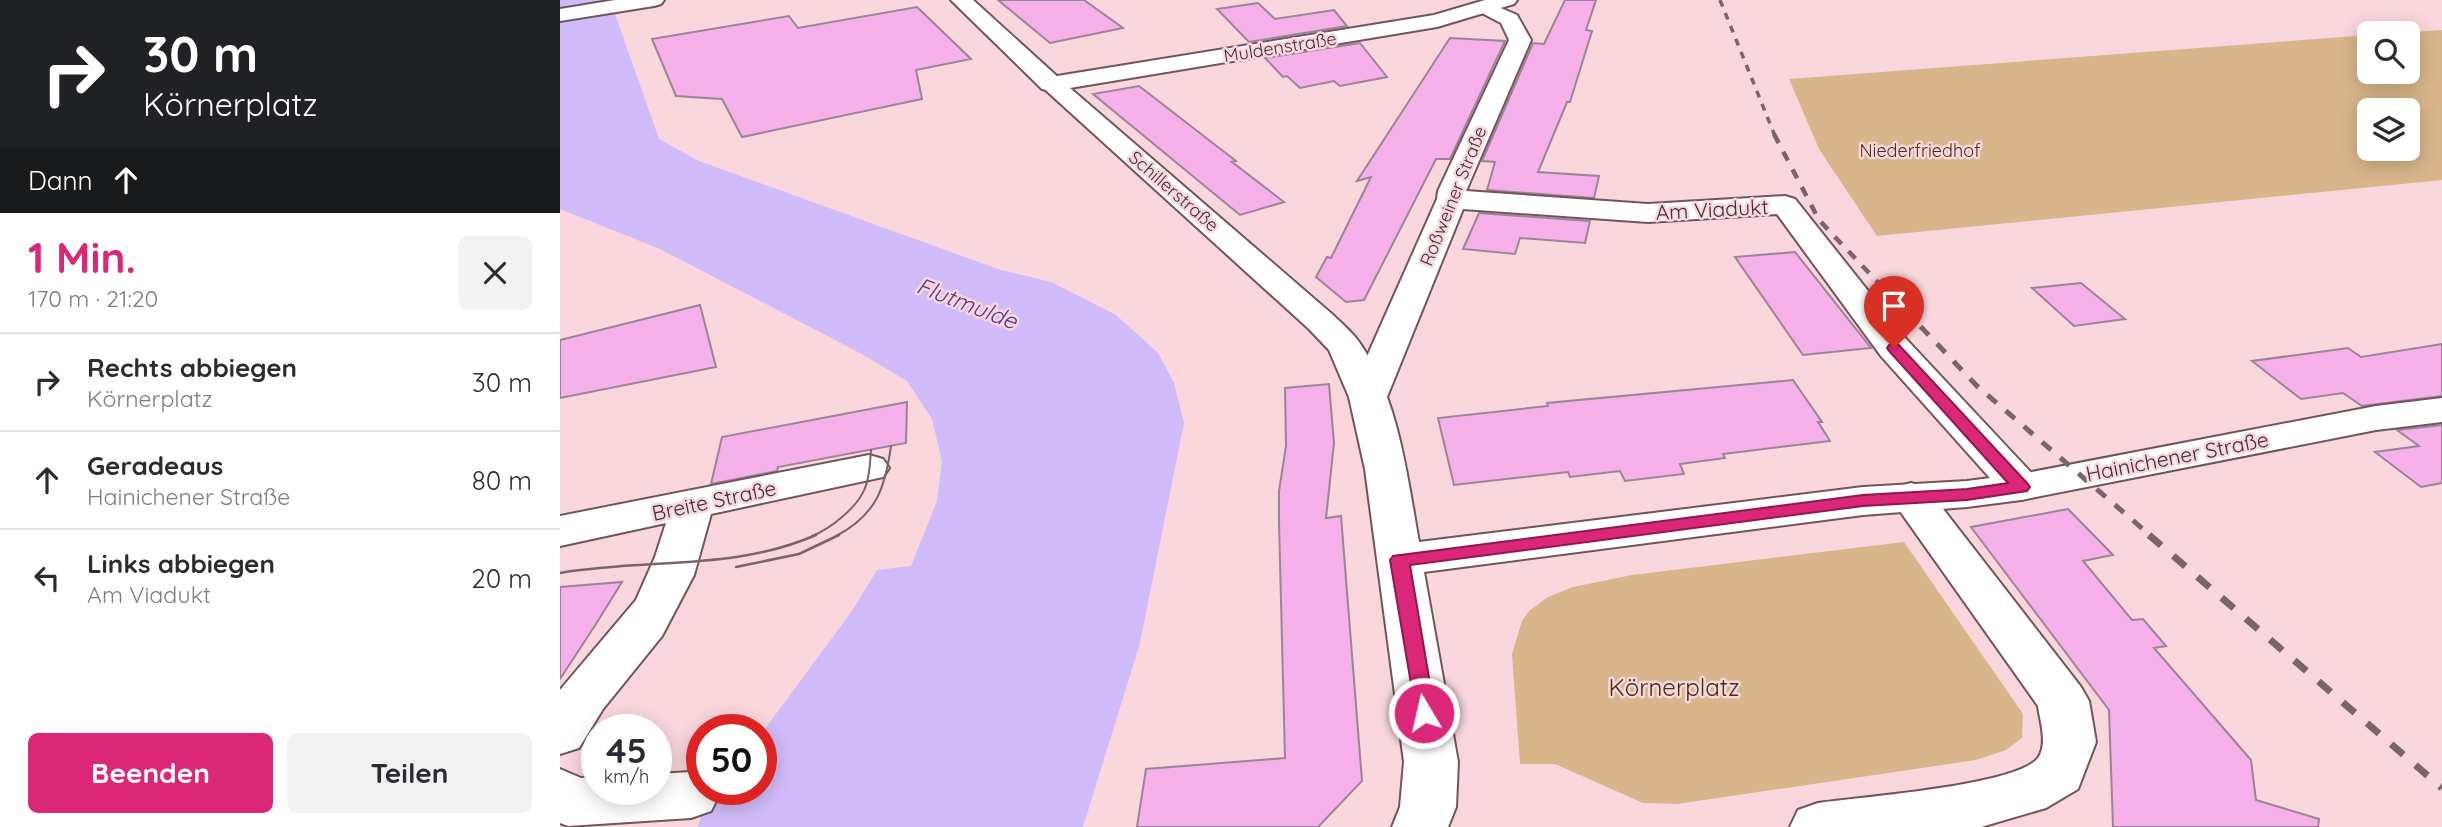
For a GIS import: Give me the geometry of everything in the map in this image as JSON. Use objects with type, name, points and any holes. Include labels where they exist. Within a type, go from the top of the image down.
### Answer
[{"type":"street","name":"Schillerstraße","points":[[961,0],[1051,84],[1321,322],[1344,346],[1359,372],[1368,397]]},
{"type":"street","points":[[560,16],[645,1]]},
{"type":"street","name":"Muldenstraße","points":[[1051,84],[1360,35],[1437,21],[1497,4]]},
{"type":"street","name":"Roßweiner Straße","points":[[1368,397],[1452,199],[1452,191],[1520,40],[1510,19],[1497,4]]},
{"type":"street","name":"Am Viadukt","points":[[1452,199],[1648,213],[1785,205],[1894,348],[2021,487]]},
{"type":"street","points":[[1368,397],[1385,469],[1431,762],[1428,807],[1420,827]]},
{"type":"street","name":"Hainichener Straße","points":[[1912,497],[2021,487],[2376,418],[2442,410]]},
{"type":"street","name":"Breite Straße","points":[[560,531],[869,468]]},
{"type":"street","points":[[1399,560],[1912,497],[2063,701],[2070,742],[2059,773],[2027,792],[1907,821],[1818,827]]},
{"type":"street","points":[[560,733],[610,664],[636,636],[657,603],[684,543],[692,505]]},
{"type":"street","points":[[560,792],[568,802],[686,795]]},
{"type":"green space","name":"Niederfriedhof","points":[[2442,30],[2442,180],[1877,236],[1819,149],[1789,79],[2357,36],[2357,84],[2420,84],[2420,31]]},
{"type":"green space","name":"Körnerplatz","points":[[1904,542],[2023,714],[2022,738],[2006,750],[1976,760],[1677,804],[1643,803],[1555,764],[1520,764],[1512,654],[1522,621],[1529,611],[1548,597],[1573,587],[1632,575]]},
{"type":"water","name":"Flutmulde","points":[[560,0],[610,0],[659,139],[699,161],[998,269],[1051,282],[1116,315],[1158,353],[1174,383],[1184,423],[1140,643],[1083,827],[698,827],[701,816],[709,805],[777,805],[776,714],[852,611],[877,570],[911,566],[937,501],[942,461],[932,419],[907,381],[860,353],[660,249],[560,209]]},
{"type":"building","points":[[998,0],[1084,0],[1123,28],[1050,43]]},
{"type":"building","points":[[1565,0],[1596,0],[1586,30],[1592,31],[1570,102],[1567,102],[1538,172],[1599,176],[1594,198],[1487,190],[1495,162],[1482,161],[1533,43],[1544,44]]},
{"type":"building","points":[[1258,3],[1275,19],[1334,10],[1347,26],[1249,42],[1217,9]]},
{"type":"building","points":[[917,7],[971,59],[916,70],[922,99],[742,137],[722,99],[676,96],[652,39],[789,16],[798,28]]},
{"type":"building","points":[[1450,38],[1505,41],[1450,159],[1436,159],[1364,300],[1346,302],[1316,277],[1327,257],[1331,258],[1371,177],[1357,181]]},
{"type":"building","points":[[1360,43],[1387,77],[1340,86],[1334,81],[1300,88],[1287,76],[1283,77],[1265,58]]},
{"type":"building","points":[[1139,86],[1284,202],[1240,215],[1093,94]]},
{"type":"building","points":[[1479,213],[1590,221],[1585,243],[1520,238],[1515,254],[1463,249]]},
{"type":"building","points":[[1795,252],[1871,348],[1803,355],[1735,257]]},
{"type":"building","points":[[2081,283],[2125,319],[2074,326],[2032,288]]},
{"type":"building","points":[[700,305],[716,367],[560,398],[560,340]]},
{"type":"building","points":[[2442,344],[2442,396],[2362,406],[2343,393],[2301,399],[2252,361],[2348,348],[2361,357]]},
{"type":"building","points":[[1793,380],[1822,422],[1818,422],[1830,441],[1723,454],[1725,458],[1680,464],[1684,474],[1625,481],[1620,471],[1570,477],[1568,472],[1454,485],[1438,418],[1548,406],[1547,403]]},
{"type":"building","points":[[1329,384],[1334,443],[1326,518],[1341,516],[1362,781],[1318,827],[1137,827],[1146,769],[1285,758],[1279,491],[1286,446],[1285,388]]},
{"type":"building","points":[[907,402],[906,443],[778,467],[777,471],[711,484],[722,437]]},
{"type":"building","points":[[2442,425],[2442,483],[2421,487],[2375,452],[2419,446],[2397,430]]},
{"type":"building","points":[[2068,509],[2113,555],[2083,561],[2132,620],[2143,619],[2166,646],[2154,648],[2251,760],[2256,800],[2319,819],[2318,827],[2113,827],[2109,710],[1971,527]]},
{"type":"building","points":[[622,582],[596,624],[560,679],[560,587]]},
{"type":"tram line","points":[[836,536],[861,519],[876,499],[886,475],[891,446]]},
{"type":"tram line","points":[[812,536],[827,528],[856,503],[868,479],[871,450]]},
{"type":"tram line","points":[[560,573],[722,559],[754,554],[816,535]]},
{"type":"tram line","points":[[736,567],[799,554],[839,535]]},
{"type":"railway","points":[[1720,0],[1775,136]]},
{"type":"railway","points":[[1775,136],[1819,220],[1905,311]]},
{"type":"railway","points":[[1904,309],[1977,386],[2151,536]]},
{"type":"railway","points":[[2149,535],[2442,788]]},
{"type":"route","points":[[1424,713],[1399,560],[1863,501],[1967,494],[2021,487],[1894,348]]}]
